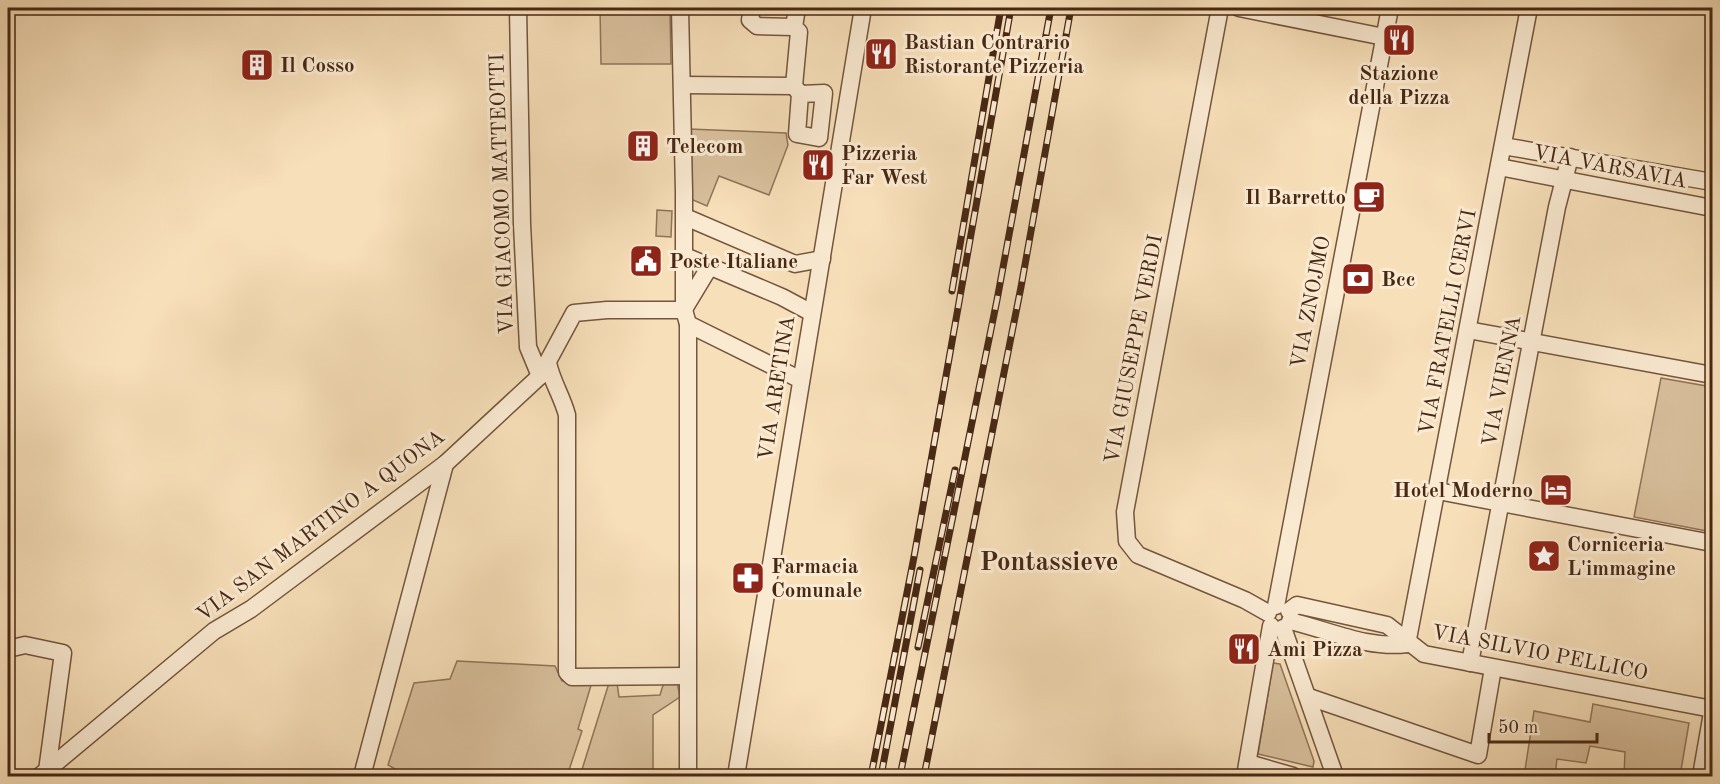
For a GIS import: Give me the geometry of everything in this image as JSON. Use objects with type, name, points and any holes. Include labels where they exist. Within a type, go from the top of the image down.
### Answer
[{"type":"street","name":"VIA GIACOMO MATTEOTTI","points":[[518,8],[522,224],[528,346],[562,399],[567,415],[567,672],[572,677],[687,675]]},
{"type":"street","points":[[680,8],[685,219],[688,777]]},
{"type":"street","points":[[683,85],[797,90],[799,32],[794,27],[758,26],[750,20],[752,8]]},
{"type":"street","points":[[794,27],[797,8]]},
{"type":"street","name":"VIA ARETINA","points":[[736,777],[863,8]]},
{"type":"street","points":[[1219,14],[1240,8],[1384,37]]},
{"type":"street","name":"VIA ZNOJMO","points":[[1247,770],[1280,617],[1390,8]]},
{"type":"street","name":"VIA FRATELLI CERVI","points":[[1407,644],[1529,8]]},
{"type":"street","name":"VIA GIUSEPPE VERDI","points":[[1219,14],[1125,513],[1127,541],[1138,555],[1280,617]]},
{"type":"street","name":"VIA VARSAVIA","points":[[1503,146],[1713,182]]},
{"type":"street","name":"VIA VIENNA","points":[[1470,663],[1557,207],[1566,180],[1570,157]]},
{"type":"street","name":"VIA VARSAVIA","points":[[1499,167],[1713,208]]},
{"type":"street","points":[[1673,201],[1677,176]]},
{"type":"street","points":[[685,219],[795,264],[822,259]]},
{"type":"street","points":[[684,256],[812,313]]},
{"type":"street","points":[[686,317],[710,266]]},
{"type":"street","name":"VIA SAN MARTINO A QUONA","points":[[44,774],[214,631],[251,609],[446,464],[544,370],[574,313],[607,310],[686,317]]},
{"type":"street","points":[[686,317],[801,380]]},
{"type":"street","points":[[1468,330],[1533,340],[1713,375]]},
{"type":"street","points":[[362,777],[446,464]]},
{"type":"street","points":[[1438,491],[1713,543]]},
{"type":"street","points":[[1280,617],[1335,777]]},
{"type":"street","name":"VIA SILVIO PELLICO","points":[[1280,617],[1368,643],[1388,646],[1407,644],[1424,654],[1713,711]]},
{"type":"street","points":[[8,649],[25,645],[63,653],[44,774]]},
{"type":"street","points":[[1308,696],[1478,755],[1493,668]]},
{"type":"street","points":[[1701,777],[1713,711]]},
{"type":"street","points":[[1247,770],[1293,777]]},
{"type":"shaded area","points":[[600,8],[670,10],[671,64],[601,64]]},
{"type":"shaded area","points":[[689,129],[786,133],[788,145],[769,195],[719,176],[707,206],[693,200],[689,192]]},
{"type":"shaded area","points":[[657,210],[672,211],[671,237],[656,236]]},
{"type":"shaded area","points":[[1661,378],[1712,387],[1712,532],[1634,517]]},
{"type":"shaded area","points":[[457,661],[555,666],[562,681],[592,682],[578,729],[582,731],[567,776],[407,776],[388,765],[414,683],[450,679]]},
{"type":"shaded area","points":[[1273,663],[1280,664],[1314,761],[1313,767],[1258,754]]},
{"type":"shaded area","points":[[664,682],[677,682],[680,697],[653,715],[653,776],[580,776],[609,683],[617,683],[619,697],[660,695]]},
{"type":"shaded area","points":[[1593,704],[1689,723],[1680,776],[1624,776],[1625,752],[1590,746],[1586,763],[1557,759],[1555,775],[1525,770],[1534,711],[1590,722]]},
{"type":"railway","points":[[952,291],[1001,8]]},
{"type":"railway","points":[[871,776],[914,557],[1011,8]]},
{"type":"railway","points":[[900,776],[997,300],[1051,8]]},
{"type":"railway","points":[[924,776],[1021,287],[1071,8]]},
{"type":"railway","points":[[918,647],[955,470]]},
{"type":"railway","points":[[881,776],[920,570]]},
{"type":"place","name":"Stazione della Pizza","points":[[1399,40]]},
{"type":"place","name":"Bastian Contrario Ristorante Pizzeria","points":[[881,54]]},
{"type":"place","name":"Il Cosso","points":[[257,65]]},
{"type":"place","name":"Telecom","points":[[643,146]]},
{"type":"place","name":"Pizzeria Far West","points":[[818,165]]},
{"type":"place","name":"Il Barretto","points":[[1369,197]]},
{"type":"place","name":"Poste Italiane","points":[[646,261]]},
{"type":"place","name":"Bcc","points":[[1358,279]]},
{"type":"place","name":"Hotel Moderno","points":[[1556,490]]},
{"type":"place","name":"Corniceria L'immagine","points":[[1544,556]]},
{"type":"place","name":"Farmacia Comunale","points":[[748,578]]},
{"type":"place","name":"Ami Pizza","points":[[1244,649]]},
{"type":"district","name":"Pontassieve","points":[[1049,561]]}]
